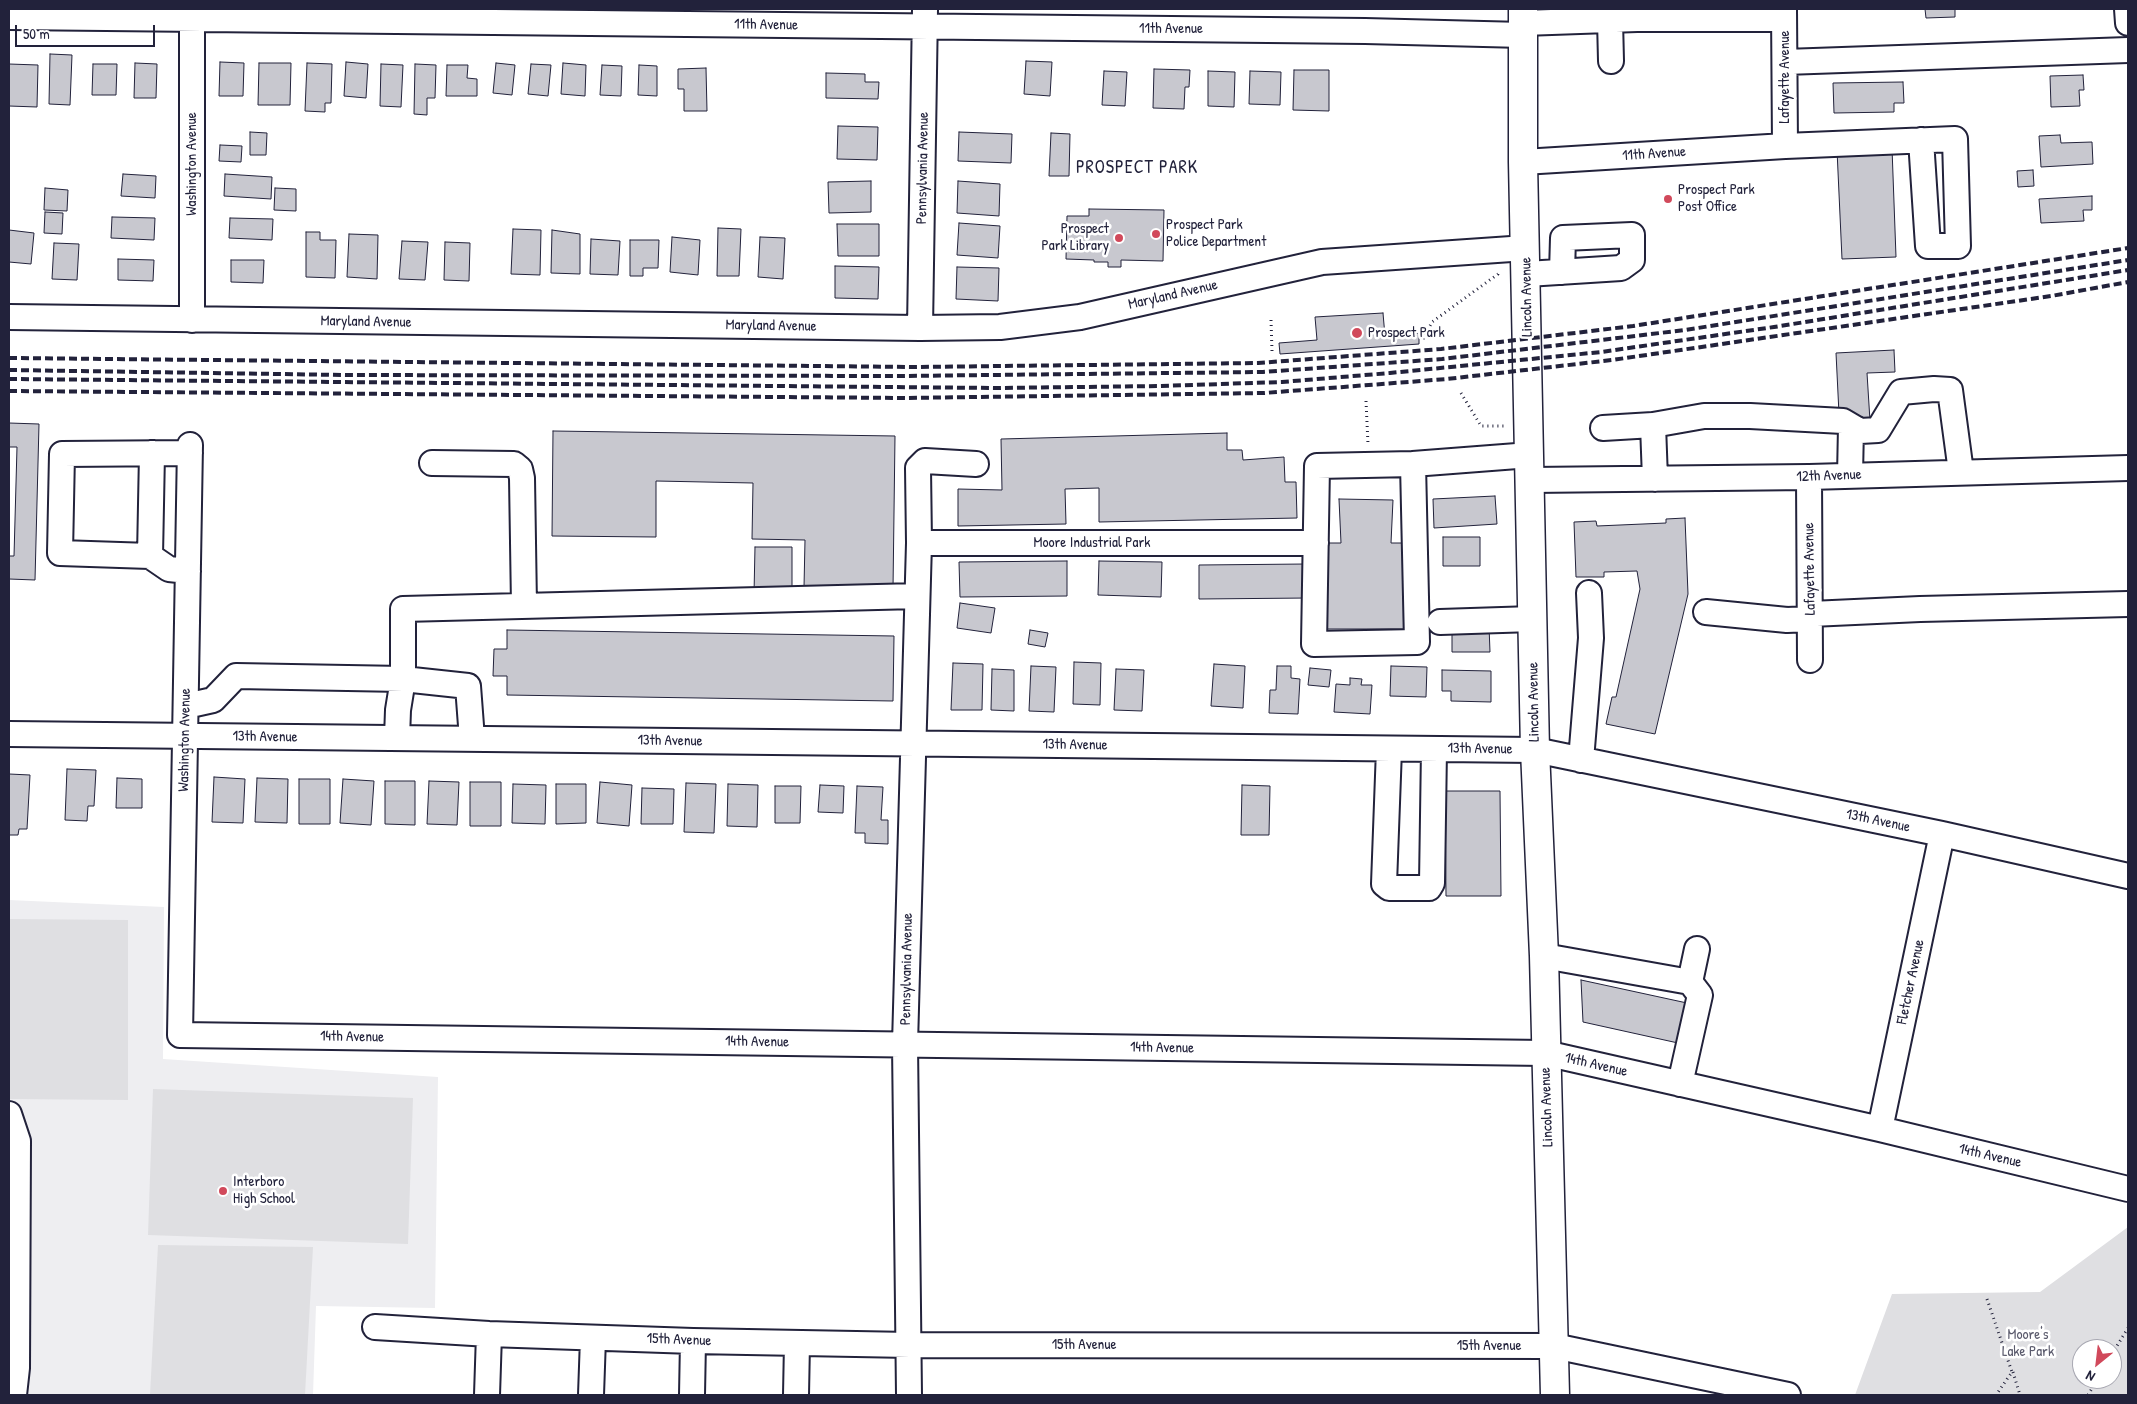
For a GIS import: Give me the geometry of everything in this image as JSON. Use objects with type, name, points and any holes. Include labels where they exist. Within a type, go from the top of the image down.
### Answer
[{"type":"main road","name":"Lincoln Avenue","points":[[1523,22],[1523,162],[1513,248],[1527,274],[1535,750],[1544,956],[1555,1395]]},
{"type":"street","points":[[2128,9],[2128,23]]},
{"type":"street","name":"11th Avenue","points":[[9,17],[192,13],[925,18],[1365,30],[1523,22],[1784,14]]},
{"type":"street","name":"Washington Avenue","points":[[192,13],[192,320]]},
{"type":"street","name":"Lafayette Avenue","points":[[1784,14],[1785,146]]},
{"type":"street","name":"Pennsylvania Avenue","points":[[920,328],[925,18]]},
{"type":"street","points":[[1610,20],[1610,61]]},
{"type":"street","points":[[1785,62],[2128,50]]},
{"type":"street","name":"11th Avenue","points":[[1523,162],[1785,146],[1921,140]]},
{"type":"street","points":[[1527,274],[1562,272],[1621,268],[1632,260],[1632,235],[1563,238],[1562,272]]},
{"type":"street","name":"Maryland Avenue","points":[[9,317],[920,328],[1000,327],[1080,317],[1322,262],[1513,248]]},
{"type":"street","points":[[1603,428],[1653,425],[1704,416],[1750,416],[1843,421],[1860,431],[1878,430],[1902,392],[1934,389],[1950,390],[1961,472]]},
{"type":"street","points":[[1653,425],[1655,479]]},
{"type":"street","points":[[1850,476],[1851,426]]},
{"type":"street","name":"Washington Avenue","points":[[152,454],[190,449],[180,1035]]},
{"type":"street","points":[[150,556],[152,454],[62,454],[60,553],[150,556],[169,569],[188,572]]},
{"type":"street","name":"Pennsylvania Avenue","points":[[909,1395],[910,1345],[905,1044],[919,543],[918,468],[925,461],[976,464]]},
{"type":"street","points":[[432,463],[514,464],[520,469],[522,478],[524,606]]},
{"type":"street","points":[[1316,543],[1314,644],[1417,642],[1413,464]]},
{"type":"street","name":"12th Avenue","points":[[1316,543],[1317,466],[1413,464],[1530,468],[1655,479],[1810,477],[2128,468]]},
{"type":"street","name":"Lafayette Avenue","points":[[1810,477],[1810,660]]},
{"type":"street","name":"Moore Industrial Park","points":[[919,543],[1316,543]]},
{"type":"street","points":[[1581,760],[1591,638],[1590,593]]},
{"type":"street","points":[[397,738],[398,710],[403,680],[402,609],[917,596]]},
{"type":"street","points":[[1706,612],[1787,620],[1920,609],[2128,604]]},
{"type":"street","points":[[1440,622],[1533,619]]},
{"type":"street","points":[[186,706],[213,700],[236,676],[403,680],[468,686],[472,739]]},
{"type":"street","name":"13th Avenue","points":[[9,734],[1535,750],[1942,834],[2128,877]]},
{"type":"street","points":[[1389,749],[1384,884],[1389,888],[1429,888],[1432,883],[1434,749]]},
{"type":"street","name":"Fletcher Avenue","points":[[1880,1129],[1942,834]]},
{"type":"street","points":[[1690,982],[1697,949]]},
{"type":"street","points":[[1544,956],[1690,982],[1700,995],[1680,1084]]},
{"type":"street","name":"14th Avenue","points":[[180,1035],[1545,1053],[1880,1129],[2128,1189]]},
{"type":"street","points":[[9,1114],[18,1141],[17,1368],[14,1395]]},
{"type":"street","name":"15th Avenue","points":[[375,1327],[593,1338],[910,1345],[1554,1346],[1763,1393],[1788,1395]]},
{"type":"street","points":[[487,1395],[489,1334]]},
{"type":"street","points":[[591,1395],[593,1338]]},
{"type":"street","points":[[692,1395],[693,1341]]},
{"type":"street","points":[[796,1395],[797,1343]]},
{"type":"path","points":[[1424,339],[1432,322],[1498,274],[1513,248]]},
{"type":"path","points":[[1271,320],[1272,351]]},
{"type":"path","points":[[1461,393],[1481,426],[1517,426]]},
{"type":"path","points":[[1366,402],[1370,464]]},
{"type":"path","points":[[1987,1299],[2020,1395]]},
{"type":"path","points":[[2121,1339],[2128,1328]]},
{"type":"path","points":[[1996,1395],[2012,1372]]},
{"type":"shaded area","name":"Interboro High School","points":[[9,900],[164,907],[163,1059],[438,1077],[435,1308],[316,1306],[313,1395],[9,1395]]},
{"type":"green space","points":[[9,919],[128,920],[128,1100],[9,1099]]},
{"type":"green space","points":[[153,1089],[413,1098],[408,1244],[148,1235]]},
{"type":"green space","name":"Moore's Lake Park","points":[[2128,1227],[2128,1395],[1855,1395],[1892,1294],[2040,1292]]},
{"type":"green space","points":[[158,1245],[313,1247],[305,1395],[150,1395]]},
{"type":"building","points":[[1925,9],[1955,9],[1955,17],[1926,18]]},
{"type":"building","points":[[50,54],[72,55],[70,105],[49,104]]},
{"type":"building","points":[[1026,61],[1052,62],[1050,96],[1024,94]]},
{"type":"building","points":[[220,62],[244,63],[243,96],[219,96]]},
{"type":"building","points":[[346,62],[368,64],[366,98],[344,96]]},
{"type":"building","points":[[135,63],[157,64],[156,98],[134,98]]},
{"type":"building","points":[[259,63],[291,63],[290,105],[258,105]]},
{"type":"building","points":[[307,63],[332,64],[331,103],[325,103],[325,112],[305,111]]},
{"type":"building","points":[[496,63],[515,65],[512,95],[493,93]]},
{"type":"building","points":[[563,63],[586,65],[585,96],[561,94]]},
{"type":"building","points":[[9,64],[38,65],[37,107],[9,106]]},
{"type":"building","points":[[93,64],[117,64],[116,95],[92,95]]},
{"type":"building","points":[[381,64],[403,65],[401,107],[380,106]]},
{"type":"building","points":[[415,64],[436,65],[435,98],[427,98],[427,115],[414,114]]},
{"type":"building","points":[[531,64],[551,65],[548,96],[528,94]]},
{"type":"building","points":[[447,65],[468,65],[467,78],[477,79],[477,96],[446,96]]},
{"type":"building","points":[[602,65],[622,66],[621,96],[600,95]]},
{"type":"building","points":[[639,65],[657,66],[657,96],[638,95]]},
{"type":"building","points":[[706,68],[707,111],[684,111],[684,89],[678,89],[678,69]]},
{"type":"building","points":[[1154,69],[1190,70],[1189,87],[1185,87],[1184,109],[1153,108]]},
{"type":"building","points":[[1294,70],[1329,70],[1329,111],[1293,110]]},
{"type":"building","points":[[1104,71],[1127,72],[1125,106],[1102,105]]},
{"type":"building","points":[[1208,71],[1235,72],[1234,107],[1208,106]]},
{"type":"building","points":[[1250,71],[1281,72],[1280,105],[1249,104]]},
{"type":"building","points":[[826,73],[865,74],[865,82],[879,82],[878,99],[826,98]]},
{"type":"building","points":[[2083,75],[2084,90],[2079,90],[2080,106],[2051,107],[2050,76]]},
{"type":"building","points":[[1903,82],[1904,103],[1894,103],[1894,112],[1834,113],[1833,83]]},
{"type":"building","points":[[838,126],[878,127],[877,160],[837,159]]},
{"type":"building","points":[[250,132],[267,133],[266,155],[250,155]]},
{"type":"building","points":[[959,132],[1012,134],[1011,163],[958,161]]},
{"type":"building","points":[[1051,133],[1070,134],[1069,176],[1049,176]]},
{"type":"building","points":[[2060,135],[2061,143],[2092,142],[2093,164],[2041,167],[2039,136]]},
{"type":"building","points":[[220,145],[242,146],[241,162],[219,161]]},
{"type":"building","points":[[1892,148],[1896,257],[1842,259],[1837,150]]},
{"type":"building","points":[[2033,170],[2034,186],[2018,187],[2017,171]]},
{"type":"building","points":[[123,174],[156,176],[155,198],[121,196]]},
{"type":"building","points":[[225,174],[272,177],[271,199],[224,196]]},
{"type":"building","points":[[871,181],[871,212],[829,213],[828,182]]},
{"type":"building","points":[[958,181],[1000,184],[999,216],[957,213]]},
{"type":"building","points":[[45,188],[68,190],[67,211],[44,210]]},
{"type":"building","points":[[275,188],[296,189],[296,211],[274,210]]},
{"type":"building","points":[[2092,196],[2092,210],[2083,210],[2084,221],[2041,223],[2039,199]]},
{"type":"building","points":[[1089,209],[1164,210],[1163,261],[1121,260],[1121,267],[1108,267],[1108,262],[1066,259],[1067,216],[1089,216]]},
{"type":"building","points":[[45,212],[63,213],[62,234],[44,233]]},
{"type":"building","points":[[112,217],[155,218],[154,240],[111,238]]},
{"type":"building","points":[[230,218],[273,219],[272,240],[229,238]]},
{"type":"building","points":[[959,223],[1000,226],[998,258],[957,255]]},
{"type":"building","points":[[837,224],[879,224],[879,256],[838,256]]},
{"type":"building","points":[[718,228],[741,229],[739,276],[717,276]]},
{"type":"building","points":[[513,229],[541,230],[540,275],[511,274]]},
{"type":"building","points":[[9,230],[34,233],[31,264],[9,262]]},
{"type":"building","points":[[552,230],[580,234],[580,274],[551,273]]},
{"type":"building","points":[[306,232],[320,232],[320,240],[336,240],[335,278],[306,277]]},
{"type":"building","points":[[349,234],[378,235],[377,279],[347,277]]},
{"type":"building","points":[[672,237],[700,240],[698,275],[670,272]]},
{"type":"building","points":[[760,237],[785,238],[783,279],[758,277]]},
{"type":"building","points":[[591,239],[620,241],[618,275],[590,274]]},
{"type":"building","points":[[630,240],[659,240],[658,268],[643,268],[643,276],[630,276]]},
{"type":"building","points":[[402,241],[428,242],[425,280],[399,279]]},
{"type":"building","points":[[445,242],[470,243],[469,281],[444,280]]},
{"type":"building","points":[[54,243],[79,244],[77,280],[52,279]]},
{"type":"building","points":[[118,259],[154,260],[153,281],[118,280]]},
{"type":"building","points":[[231,260],[264,260],[263,283],[231,282]]},
{"type":"building","points":[[835,266],[879,267],[878,299],[835,298]]},
{"type":"building","points":[[957,267],[999,268],[998,301],[956,299]]},
{"type":"building","points":[[1383,313],[1385,336],[1419,333],[1419,344],[1280,354],[1279,343],[1317,340],[1315,317]]},
{"type":"building","points":[[1894,350],[1895,372],[1867,373],[1870,421],[1856,422],[1855,413],[1839,414],[1836,353]]},
{"type":"building","points":[[9,423],[39,424],[35,580],[9,579],[9,556],[14,556],[17,447],[9,447]]},
{"type":"building","points":[[553,431],[895,436],[893,589],[804,587],[805,540],[752,539],[753,483],[656,481],[656,537],[552,536]]},
{"type":"building","points":[[1227,433],[1227,450],[1242,450],[1243,460],[1284,457],[1285,482],[1296,482],[1297,518],[1099,522],[1099,488],[1065,489],[1066,524],[958,526],[958,489],[1002,490],[1001,439]]},
{"type":"building","points":[[1495,496],[1497,524],[1434,528],[1433,499]]},
{"type":"building","points":[[1339,499],[1393,500],[1391,543],[1408,543],[1409,629],[1324,629],[1323,543],[1341,543]]},
{"type":"building","points":[[1685,518],[1688,594],[1655,734],[1606,724],[1612,697],[1616,697],[1640,589],[1637,571],[1604,572],[1604,577],[1576,577],[1574,522],[1596,521],[1597,526],[1666,523],[1666,519]]},
{"type":"building","points":[[1443,537],[1480,537],[1480,566],[1443,566]]},
{"type":"building","points":[[755,547],[792,547],[792,595],[754,594]]},
{"type":"building","points":[[1067,561],[1067,596],[960,597],[959,562]]},
{"type":"building","points":[[1099,561],[1162,562],[1161,597],[1098,595]]},
{"type":"building","points":[[1307,564],[1308,598],[1199,599],[1199,565]]},
{"type":"building","points":[[960,603],[995,608],[991,633],[957,628]]},
{"type":"building","points":[[1452,626],[1489,626],[1490,652],[1452,652]]},
{"type":"building","points":[[507,630],[894,636],[893,701],[507,695],[507,676],[493,676],[494,649],[507,649]]},
{"type":"building","points":[[1030,630],[1048,633],[1045,647],[1028,644]]},
{"type":"building","points":[[1074,662],[1101,663],[1100,705],[1073,704]]},
{"type":"building","points":[[953,663],[983,664],[982,710],[951,710]]},
{"type":"building","points":[[1214,664],[1245,666],[1243,708],[1211,706]]},
{"type":"building","points":[[1031,666],[1056,667],[1054,712],[1029,711]]},
{"type":"building","points":[[1277,666],[1291,666],[1291,678],[1300,679],[1298,714],[1269,713],[1270,690],[1276,690]]},
{"type":"building","points":[[1391,666],[1427,667],[1426,697],[1390,696]]},
{"type":"building","points":[[1310,668],[1331,670],[1329,687],[1308,685]]},
{"type":"building","points":[[992,669],[1014,670],[1014,711],[991,710]]},
{"type":"building","points":[[1116,669],[1144,670],[1142,711],[1114,710]]},
{"type":"building","points":[[1442,670],[1491,671],[1491,702],[1451,701],[1451,691],[1442,691]]},
{"type":"building","points":[[1350,678],[1362,679],[1361,685],[1372,685],[1370,714],[1334,712],[1336,684],[1350,685]]},
{"type":"building","points":[[67,769],[96,770],[94,806],[88,806],[87,821],[65,820]]},
{"type":"building","points":[[9,774],[30,775],[27,829],[19,829],[18,835],[9,835]]},
{"type":"building","points":[[214,777],[245,779],[243,823],[212,822]]},
{"type":"building","points":[[117,778],[142,779],[142,808],[116,808]]},
{"type":"building","points":[[257,778],[288,779],[287,823],[255,822]]},
{"type":"building","points":[[299,779],[330,779],[330,824],[299,824]]},
{"type":"building","points":[[343,779],[374,781],[371,825],[340,823]]},
{"type":"building","points":[[385,781],[415,781],[415,825],[385,824]]},
{"type":"building","points":[[429,781],[459,782],[457,825],[427,824]]},
{"type":"building","points":[[470,782],[501,782],[501,826],[470,826]]},
{"type":"building","points":[[600,782],[632,785],[629,826],[597,823]]},
{"type":"building","points":[[686,783],[716,784],[714,833],[684,832]]},
{"type":"building","points":[[513,784],[546,785],[545,824],[512,823]]},
{"type":"building","points":[[556,784],[586,784],[586,823],[556,824]]},
{"type":"building","points":[[728,784],[758,785],[757,827],[727,826]]},
{"type":"building","points":[[820,785],[844,786],[843,813],[818,812]]},
{"type":"building","points":[[1242,785],[1270,786],[1269,835],[1241,835]]},
{"type":"building","points":[[775,786],[801,786],[800,823],[775,823]]},
{"type":"building","points":[[857,786],[883,787],[881,820],[888,820],[888,844],[865,843],[865,833],[855,833]]},
{"type":"building","points":[[642,788],[674,789],[673,824],[641,824]]},
{"type":"building","points":[[1445,791],[1500,791],[1501,896],[1446,896]]},
{"type":"building","points":[[1581,980],[1687,1003],[1678,1043],[1583,1022]]},
{"type":"railway","points":[[9,358],[916,367],[1258,363],[1441,349],[1633,326],[2128,248]]},
{"type":"railway","points":[[9,370],[346,375],[900,376],[1263,372],[1442,359],[1685,330],[2128,260]]},
{"type":"railway","points":[[9,379],[998,388],[1282,382],[1601,352],[1774,327],[2128,270]]},
{"type":"railway","points":[[9,391],[905,398],[1264,393],[1447,379],[1612,360],[2051,296],[2128,282]]},
{"type":"place","name":"Prospect Park Post Office","points":[[1668,199]]},
{"type":"place","name":"Prospect Park Police Department","points":[[1156,234]]},
{"type":"place","name":"Prospect Park Library","points":[[1119,238]]},
{"type":"place","name":"Prospect Park","points":[[1357,333]]},
{"type":"place","name":"Interboro High School","points":[[223,1191]]},
{"type":"district","name":"PROSPECT PARK","points":[[1137,168]]}]
